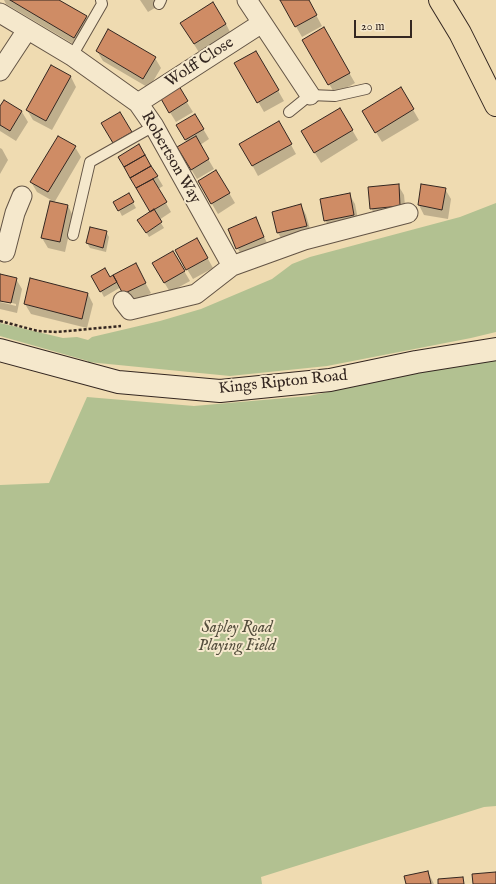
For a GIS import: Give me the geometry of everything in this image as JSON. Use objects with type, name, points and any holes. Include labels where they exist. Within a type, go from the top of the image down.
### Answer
[{"type":"highway","points":[[440,0],[460,34],[496,105]]},
{"type":"street","points":[[247,0],[310,95]]},
{"type":"street","name":"Robertson Way","points":[[0,13],[72,56],[138,103],[154,126],[232,266]]},
{"type":"street","name":"Wolff Close","points":[[138,103],[262,23]]},
{"type":"street","points":[[0,71],[27,30]]},
{"type":"street","points":[[5,252],[8,211],[22,196]]},
{"type":"street","points":[[123,301],[130,310],[196,294],[232,266],[304,240],[408,213]]},
{"type":"street","name":"Kings Ripton Road","points":[[0,350],[118,382],[220,391],[330,380],[416,362],[496,349]]},
{"type":"lane","points":[[72,56],[102,4],[101,0]]},
{"type":"lane","points":[[289,112],[310,95],[335,96],[366,89]]},
{"type":"lane","points":[[73,235],[90,162],[154,126]]},
{"type":"path","points":[[0,321],[38,331],[57,332],[129,326]]},
{"type":"green space","points":[[496,203],[496,332],[327,366],[230,376],[88,362],[0,336],[0,323],[63,338],[77,337],[88,340],[92,337],[160,321],[201,309],[272,279],[292,264],[310,257],[460,217]]},
{"type":"green space","name":"Sapley Road Playing Field","points":[[496,359],[496,806],[484,807],[261,877],[262,884],[0,884],[0,485],[49,483],[87,397],[194,406],[309,396],[414,374]]},
{"type":"building","points":[[10,0],[59,0],[87,16],[74,38]]},
{"type":"building","points":[[280,0],[309,0],[317,15],[295,27]]},
{"type":"building","points":[[213,2],[226,24],[194,44],[180,23]]},
{"type":"building","points":[[324,27],[350,73],[328,85],[302,40]]},
{"type":"building","points":[[108,29],[156,57],[143,79],[96,51]]},
{"type":"building","points":[[256,51],[279,90],[257,103],[234,63]]},
{"type":"building","points":[[51,65],[71,76],[46,121],[26,110]]},
{"type":"building","points":[[179,86],[188,101],[169,113],[160,97]]},
{"type":"building","points":[[401,87],[414,109],[375,133],[362,111]]},
{"type":"building","points":[[4,100],[22,111],[10,131],[0,125],[0,106]]},
{"type":"building","points":[[340,108],[353,130],[314,153],[301,131]]},
{"type":"building","points":[[120,112],[132,132],[113,143],[101,123]]},
{"type":"building","points":[[195,114],[204,129],[185,140],[176,125]]},
{"type":"building","points":[[279,121],[292,144],[252,166],[239,144]]},
{"type":"building","points":[[58,136],[76,146],[48,192],[30,182]]},
{"type":"building","points":[[196,136],[209,159],[191,170],[177,147]]},
{"type":"building","points":[[139,144],[145,155],[124,167],[118,157]]},
{"type":"building","points":[[145,155],[151,166],[130,178],[124,167]]},
{"type":"building","points":[[151,166],[158,176],[136,188],[130,178]]},
{"type":"building","points":[[216,170],[230,193],[211,204],[198,181]]},
{"type":"building","points":[[153,179],[167,202],[150,212],[136,188]]},
{"type":"building","points":[[399,184],[400,206],[370,209],[368,187]]},
{"type":"building","points":[[421,184],[446,188],[442,210],[418,205]]},
{"type":"building","points":[[129,193],[134,202],[118,211],[113,202]]},
{"type":"building","points":[[350,193],[354,215],[324,221],[320,199]]},
{"type":"building","points":[[50,201],[68,205],[60,242],[41,238]]},
{"type":"building","points":[[301,204],[307,226],[277,233],[272,212]]},
{"type":"building","points":[[154,209],[162,222],[146,233],[137,220]]},
{"type":"building","points":[[256,217],[264,237],[236,249],[228,229]]},
{"type":"building","points":[[90,227],[107,231],[103,248],[86,243]]},
{"type":"building","points":[[197,238],[208,258],[186,270],[175,250]]},
{"type":"building","points":[[173,251],[185,271],[164,283],[152,263]]},
{"type":"building","points":[[136,263],[146,283],[123,294],[113,275]]},
{"type":"building","points":[[105,268],[110,277],[113,275],[117,282],[100,292],[91,276]]},
{"type":"building","points":[[0,274],[17,278],[11,303],[0,301]]},
{"type":"building","points":[[30,278],[88,293],[82,319],[24,304]]},
{"type":"building","points":[[428,871],[431,884],[406,884],[404,876]]},
{"type":"building","points":[[496,872],[496,884],[473,884],[472,874]]},
{"type":"building","points":[[463,877],[464,884],[438,884],[438,879]]}]
